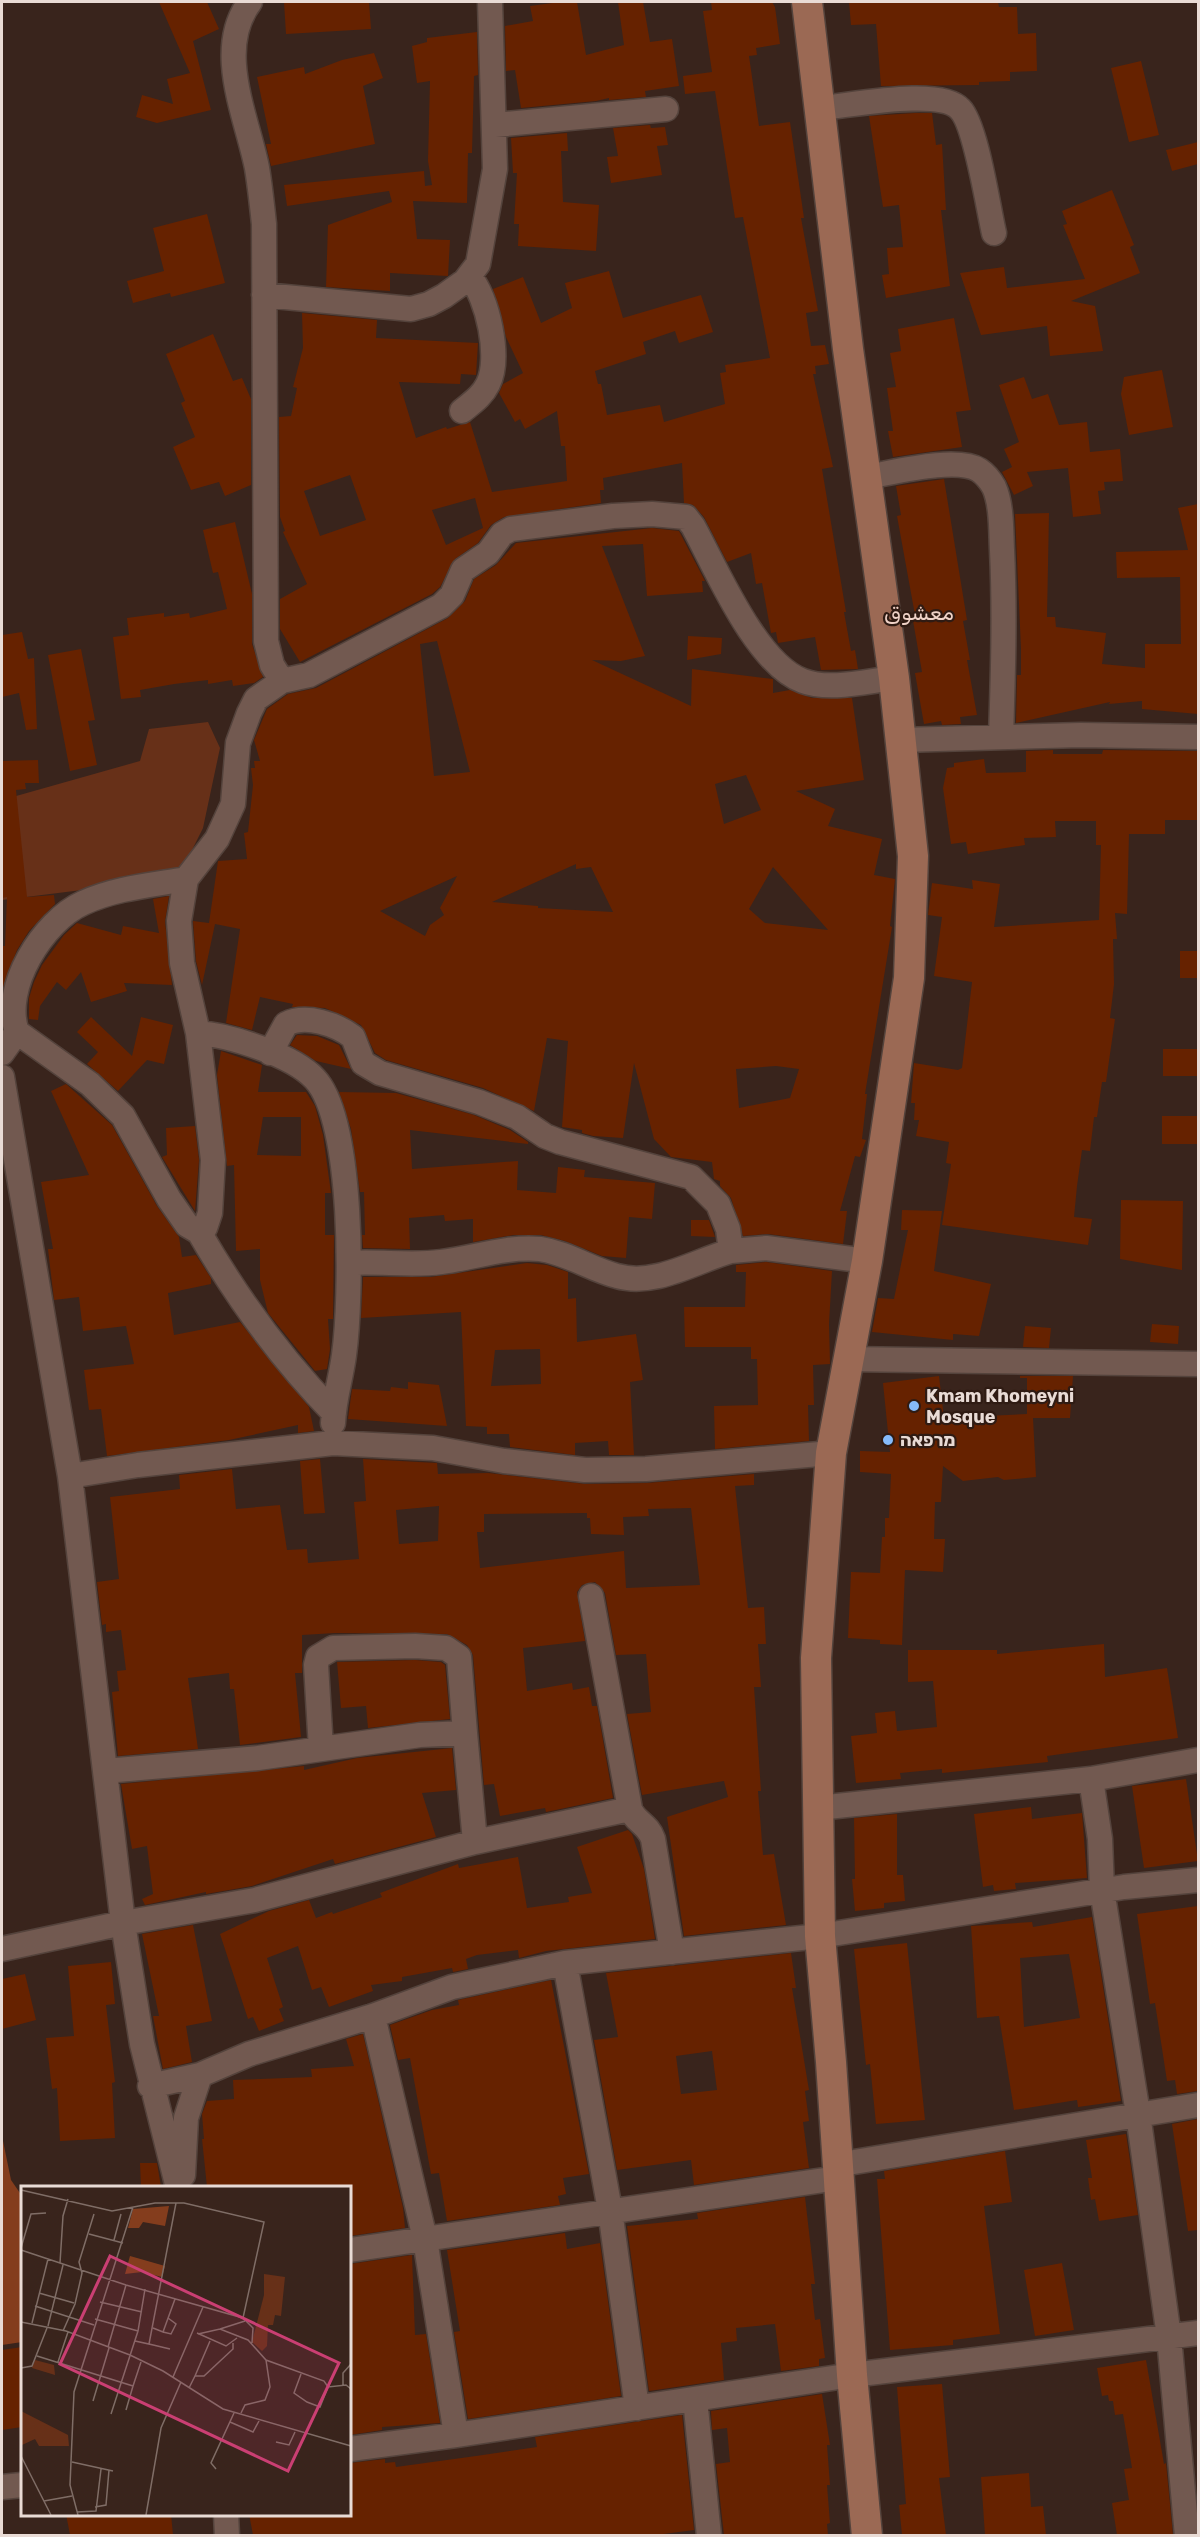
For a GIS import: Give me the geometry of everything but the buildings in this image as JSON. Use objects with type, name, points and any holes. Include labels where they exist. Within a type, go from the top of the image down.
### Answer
[{"type":"main road","points":[[807,2],[866,477],[894,678],[913,856],[909,978],[867,1261],[831,1453],[816,1658],[820,1936],[831,2062],[852,2375],[867,2535]]},
{"type":"street","points":[[250,2],[237,28],[233,56],[257,169],[264,224],[266,641],[272,665],[282,681]]},
{"type":"street","points":[[264,295],[411,309],[429,304],[470,276],[478,264],[495,169],[490,2]]},
{"type":"street","points":[[820,108],[928,97],[949,102],[960,108],[974,137],[994,233]]},
{"type":"street","points":[[495,125],[666,109]]},
{"type":"street","points":[[462,411],[482,395],[494,364],[485,308],[470,276]]},
{"type":"street","points":[[866,477],[942,465],[963,466],[977,469],[987,477],[994,488],[1001,536],[1005,621],[1001,737]]},
{"type":"street","points":[[199,1232],[205,1228],[210,1213],[213,1160],[198,1033],[182,963],[179,921],[186,879],[208,852],[228,819],[236,780],[238,743],[256,699],[282,681],[309,675],[441,606],[452,595],[463,570],[488,553],[502,534],[511,529],[652,514],[686,517],[740,613],[771,657],[785,672],[804,682],[827,684],[894,678]]},
{"type":"street","points":[[900,740],[1001,737],[1198,737]]},
{"type":"street","points":[[186,879],[129,889],[84,902],[63,917],[47,933],[19,978],[13,1005],[13,1020],[17,1032],[90,1084],[123,1116],[169,1199],[187,1225],[199,1232],[218,1264],[295,1370],[334,1413]]},
{"type":"street","points":[[270,1053],[286,1024],[306,1020],[324,1023],[353,1037],[363,1063],[380,1072],[479,1102],[517,1117],[545,1136],[560,1142],[690,1177],[718,1204],[728,1228],[731,1251]]},
{"type":"street","points":[[2,1053],[17,1032]]},
{"type":"street","points":[[198,1033],[222,1034],[296,1065],[314,1078],[328,1099],[341,1157],[349,1263],[344,1357],[334,1413],[333,1443]]},
{"type":"street","points":[[2,1077],[70,1476],[123,1923],[150,2086],[178,2186]]},
{"type":"street","points":[[349,1263],[440,1262],[502,1250],[539,1249],[569,1256],[616,1276],[638,1279],[661,1275],[731,1251],[766,1248],[867,1261]]},
{"type":"street","points":[[847,1359],[1198,1364]]},
{"type":"street","points":[[70,1476],[138,1465],[333,1443],[433,1448],[504,1461],[585,1470],[646,1469],[831,1453]]},
{"type":"street","points":[[591,1596],[630,1809],[633,1816],[650,1830],[672,1952]]},
{"type":"street","points":[[321,1749],[316,1665],[318,1657],[333,1648],[415,1646],[446,1648],[453,1651],[459,1657],[475,1842]]},
{"type":"street","points":[[105,1771],[258,1758],[420,1735],[465,1732]]},
{"type":"street","points":[[818,1808],[1091,1779],[1198,1760]]},
{"type":"street","points":[[1091,1779],[1100,1839],[1102,1890],[1138,2114],[1169,2337],[1186,2535]]},
{"type":"street","points":[[2,1949],[123,1923],[255,1900],[475,1842],[630,1809]]},
{"type":"street","points":[[150,2086],[200,2075],[249,2054],[373,2016],[452,1987],[565,1963],[820,1936],[1102,1890],[1198,1880]]},
{"type":"street","points":[[565,1963],[610,2210],[637,2408]]},
{"type":"street","points":[[373,2016],[425,2239],[456,2435]]},
{"type":"street","points":[[183,2186],[183,2134],[200,2075]]},
{"type":"street","points":[[351,2250],[837,2172],[1138,2114],[1198,2105]]},
{"type":"street","points":[[351,2449],[852,2375],[1198,2333]]},
{"type":"street","points":[[695,2399],[709,2535]]},
{"type":"street","points":[[2,2487],[21,2485]]},
{"type":"street","points":[[225,2516],[227,2535]]},
{"type":"shaded area","points":[[208,722],[220,748],[203,828],[178,878],[2,900],[2,800],[140,761],[149,729]]},
{"type":"shaded area","points":[[2,2136],[11,2180],[21,2195],[21,2342],[2,2345]]},
{"type":"place","name":"Kmam Khomeyni Mosque","points":[[914,1406]]},
{"type":"place","name":"מרפאה","points":[[888,1440]]},
{"type":"district","name":"معشوق","points":[[919,612]]}]
